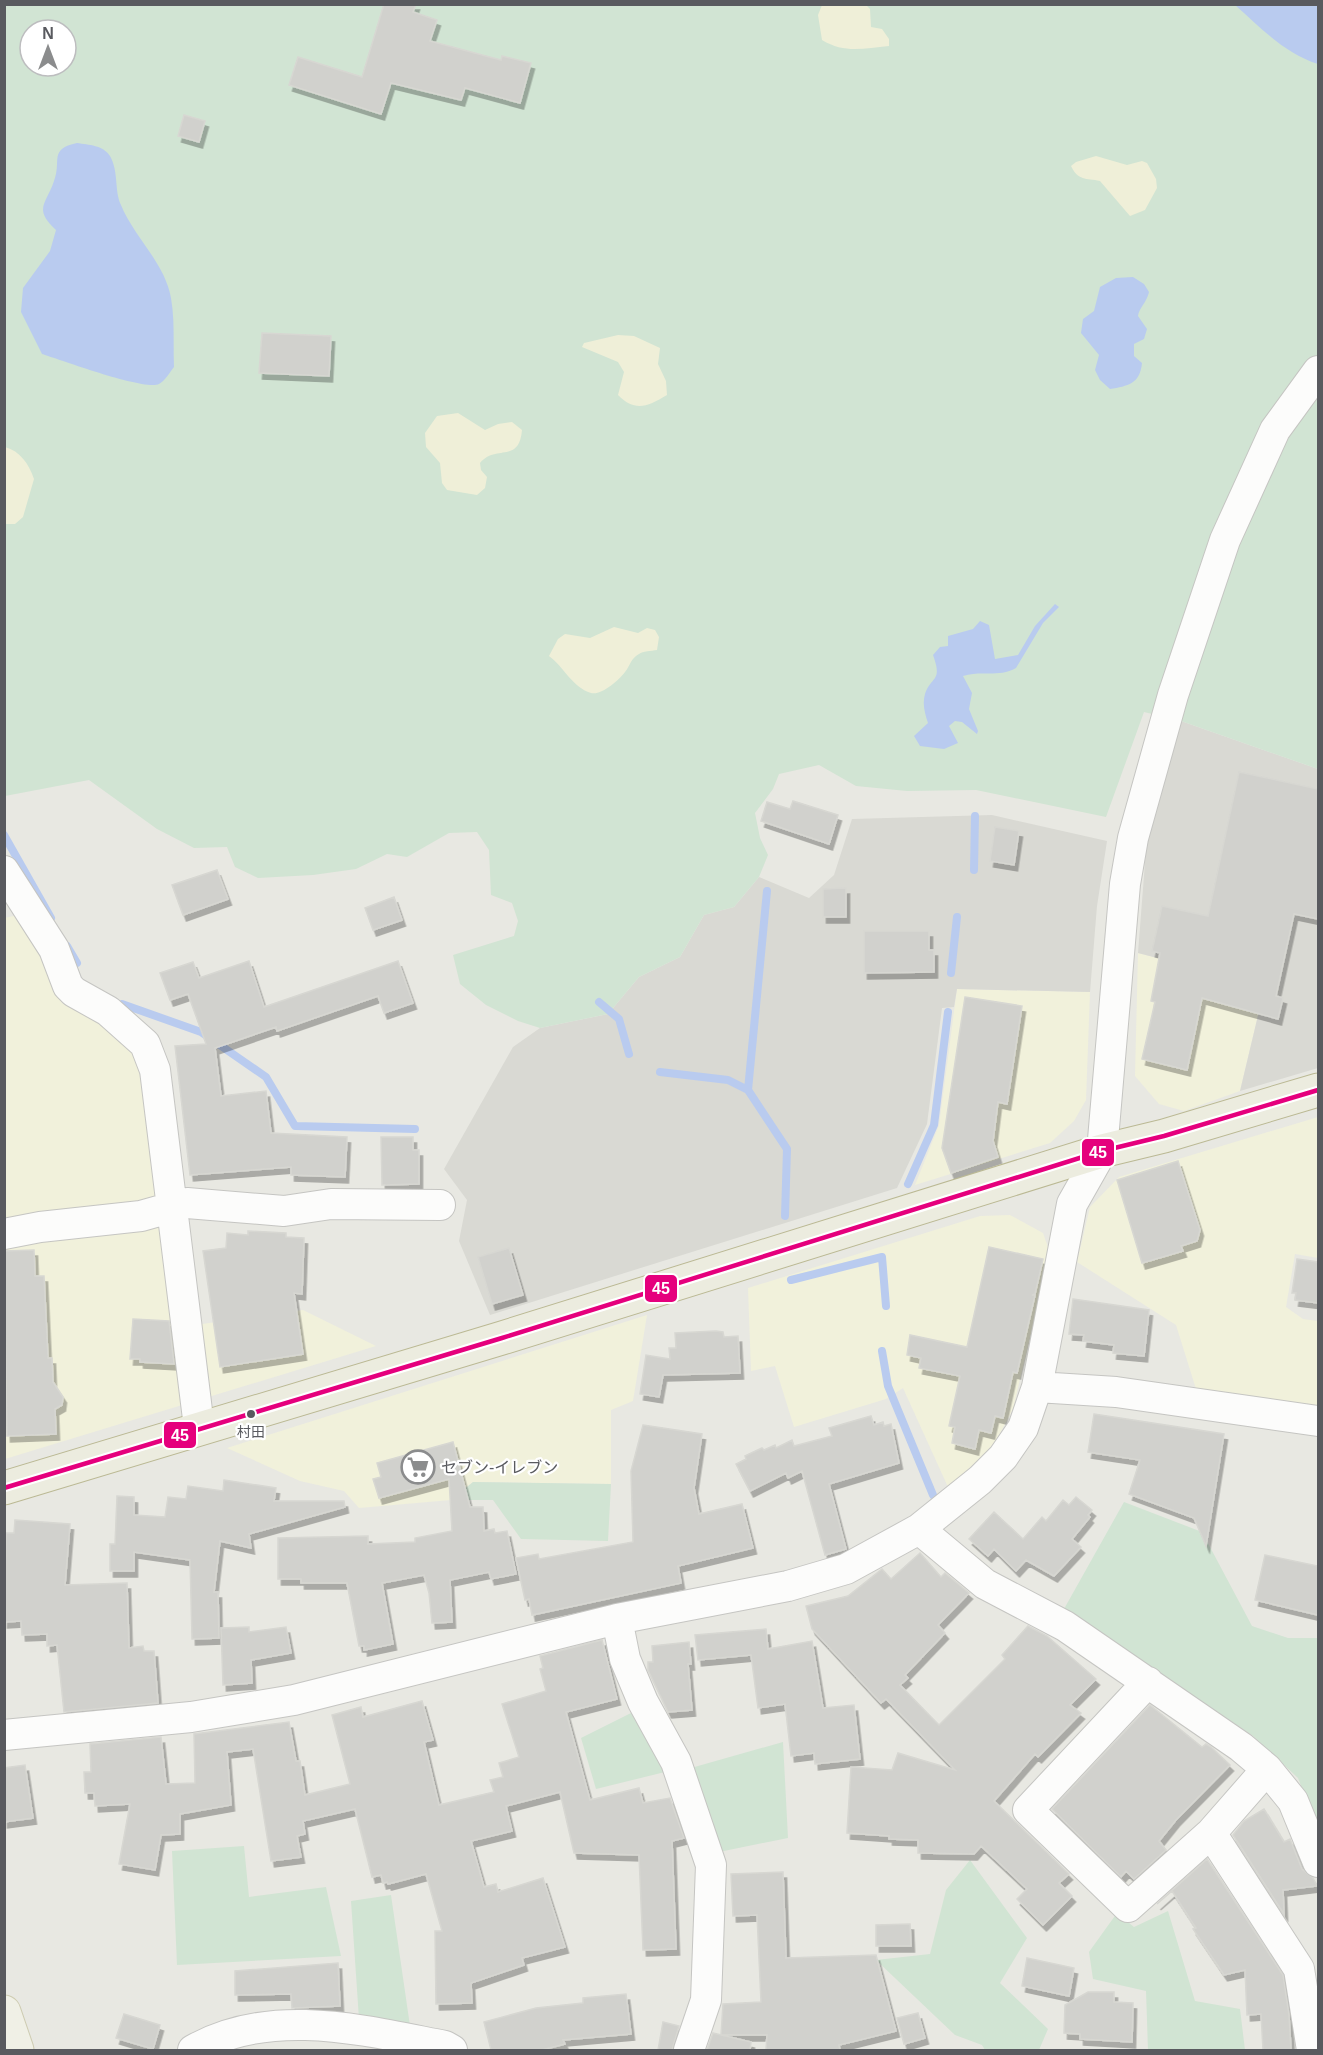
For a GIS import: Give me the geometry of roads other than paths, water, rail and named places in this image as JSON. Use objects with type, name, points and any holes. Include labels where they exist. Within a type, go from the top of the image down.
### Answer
[{"type":"highway","points":[[4,1488],[199,1427],[502,1338],[1102,1151],[1164,1136],[1318,1090]]},
{"type":"main road","points":[[4,2012],[17,2050]]},
{"type":"street","points":[[4,1735],[190,1717],[294,1700],[617,1619],[788,1586],[846,1569],[919,1529],[980,1480],[1003,1457],[1023,1428],[1037,1387],[1072,1204],[1102,1151],[1125,884],[1133,838],[1173,695],[1226,540],[1275,430],[1318,371]]},
{"type":"street","points":[[4,871],[54,950],[68,986],[74,993],[108,1011],[145,1044],[155,1070],[199,1427]]},
{"type":"street","points":[[4,1234],[40,1227],[141,1216],[173,1205],[187,1203],[284,1211],[331,1204],[440,1205]]},
{"type":"street","points":[[1037,1387],[1116,1392],[1318,1421]]},
{"type":"street","points":[[919,1529],[985,1584],[1065,1626],[1148,1682],[1267,1769],[1293,1802],[1318,1862]]},
{"type":"street","points":[[617,1619],[625,1659],[643,1702],[676,1762],[711,1865],[706,2000],[689,2050]]},
{"type":"street","points":[[1148,1682],[1028,1810],[1128,1907],[1211,1833],[1267,1769]]},
{"type":"street","points":[[1211,1833],[1299,1969],[1312,2050]]},
{"type":"street","points":[[193,2050],[207,2043],[271,2026],[309,2024],[351,2028],[445,2046],[452,2050]]},
{"type":"water","points":[[1235,5],[1318,5],[1318,64],[1284,47]]},
{"type":"water","points":[[77,143],[100,148],[110,156],[115,168],[121,205],[168,285],[173,315],[174,367],[159,384],[151,385],[121,379],[42,354],[21,312],[23,288],[50,251],[56,230],[45,216],[43,206],[56,174],[59,152]]},
{"type":"water","points":[[1133,277],[1144,284],[1149,292],[1138,316],[1147,329],[1144,339],[1134,344],[1134,356],[1142,363],[1141,370],[1132,383],[1110,389],[1100,380],[1095,370],[1099,355],[1081,333],[1083,319],[1094,311],[1100,287],[1116,278]]},
{"type":"water","points":[[1055,604],[1059,607],[1043,623],[1016,668],[1003,673],[963,676],[972,693],[969,709],[978,731],[977,734],[962,722],[955,721],[949,726],[958,743],[944,749],[920,746],[914,736],[928,723],[924,701],[927,688],[935,678],[937,670],[933,655],[940,647],[948,646],[948,636],[973,629],[980,621],[989,625],[995,659],[1018,655],[1035,626]]},
{"type":"waterway","points":[[974,870],[975,816]]},
{"type":"waterway","points":[[4,835],[51,918]]},
{"type":"waterway","points":[[748,1090],[767,891]]},
{"type":"waterway","points":[[951,973],[957,917]]},
{"type":"waterway","points":[[67,946],[77,963]]},
{"type":"waterway","points":[[599,1002],[619,1019],[629,1054]]},
{"type":"waterway","points":[[122,1004],[201,1032],[266,1077],[295,1126],[415,1129]]},
{"type":"waterway","points":[[908,1184],[934,1125],[948,1012]]},
{"type":"waterway","points":[[660,1072],[728,1080],[748,1090],[787,1149],[785,1216]]},
{"type":"waterway","points":[[791,1280],[882,1257],[886,1306]]},
{"type":"waterway","points":[[882,1351],[888,1386],[933,1495]]},
{"type":"place","name":"村田","points":[[251,1414]]},
{"type":"place","name":"セブン-イレブン","points":[[418,1467]]}]
